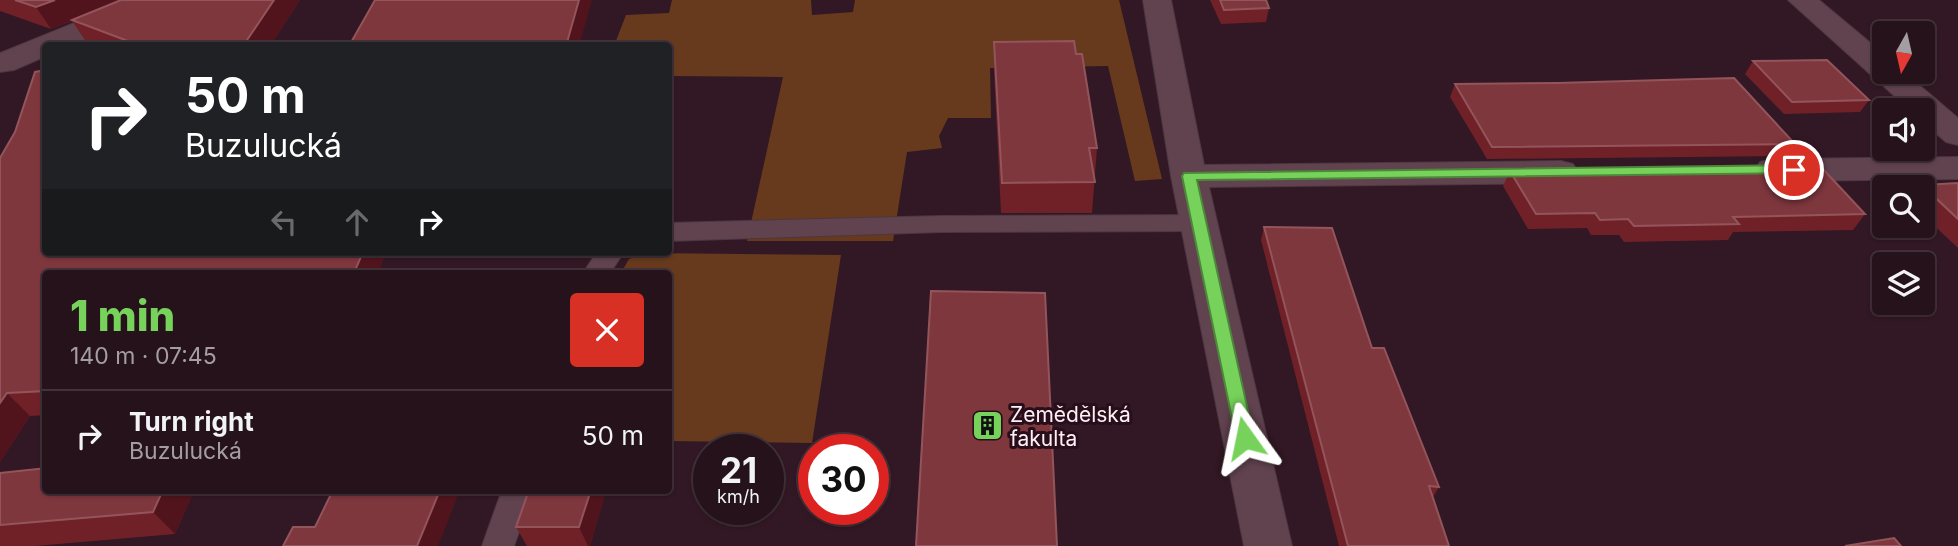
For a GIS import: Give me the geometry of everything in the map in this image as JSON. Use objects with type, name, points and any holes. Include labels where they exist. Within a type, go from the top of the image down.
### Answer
[{"type":"street","points":[[56,42],[156,0]]},
{"type":"street","points":[[1157,0],[1189,176],[1268,546]]},
{"type":"street","points":[[1802,0],[1872,61]]},
{"type":"street","points":[[1,65],[42,48]]},
{"type":"street","points":[[1899,84],[1958,135]]},
{"type":"street","points":[[1734,171],[1958,169]]},
{"type":"street","points":[[1189,176],[1594,172]]},
{"type":"lane","points":[[672,232],[941,224],[1199,223]]},
{"type":"lane","points":[[498,546],[517,494]]},
{"type":"shaded area","points":[[672,0],[811,0],[812,15],[853,12],[855,0],[1119,0],[1162,179],[1135,181],[1108,66],[990,68],[991,118],[948,118],[939,136],[942,148],[907,152],[893,241],[747,241],[783,77],[672,76],[672,42],[616,42],[626,15],[669,13]]},
{"type":"shaded area","points":[[672,253],[841,255],[813,434],[798,434],[798,443],[784,443],[784,434],[693,434],[693,441],[672,441],[672,270],[623,270],[629,259],[638,256],[672,256]]},
{"type":"building","points":[[15,0],[55,0],[36,7]]},
{"type":"building","points":[[121,0],[274,0],[246,42],[130,42],[72,20]]},
{"type":"building","points":[[375,0],[579,0],[567,42],[351,42]]},
{"type":"building","points":[[1220,0],[1266,0],[1269,8],[1224,10]]},
{"type":"building","points":[[1074,41],[1076,54],[1082,54],[1097,148],[1089,148],[1095,182],[1002,183],[994,42]]},
{"type":"building","points":[[1827,60],[1869,100],[1792,102],[1753,61]]},
{"type":"building","points":[[42,71],[42,256],[361,256],[355,270],[42,270],[42,391],[7,393],[0,403],[0,158],[15,132],[35,72]]},
{"type":"building","points":[[1734,78],[1795,144],[1492,147],[1455,84],[1557,83]]},
{"type":"building","points":[[1822,168],[1865,214],[1733,217],[1739,224],[1634,226],[1628,219],[1600,220],[1595,213],[1536,214],[1510,171]]},
{"type":"building","points":[[1958,183],[1958,219],[1935,197],[1935,184]]},
{"type":"building","points":[[1264,227],[1332,228],[1372,348],[1384,348],[1439,487],[1429,486],[1449,546],[1348,546]]},
{"type":"building","name":"Zemědělská fakulta","points":[[931,291],[1045,293],[1057,546],[916,546]]},
{"type":"building","points":[[42,468],[42,494],[161,494],[153,512],[0,525],[0,473]]},
{"type":"building","points":[[331,494],[438,494],[417,546],[283,546],[293,527],[315,527]]},
{"type":"building","points":[[528,494],[590,494],[579,527],[516,527]]},
{"type":"building","points":[[1894,538],[1901,546],[1845,546]]},
{"type":"place","name":"Zemědělská fakulta","points":[[987,426]]},
{"type":"route","points":[[1245,438],[1189,176],[1794,170]]}]
